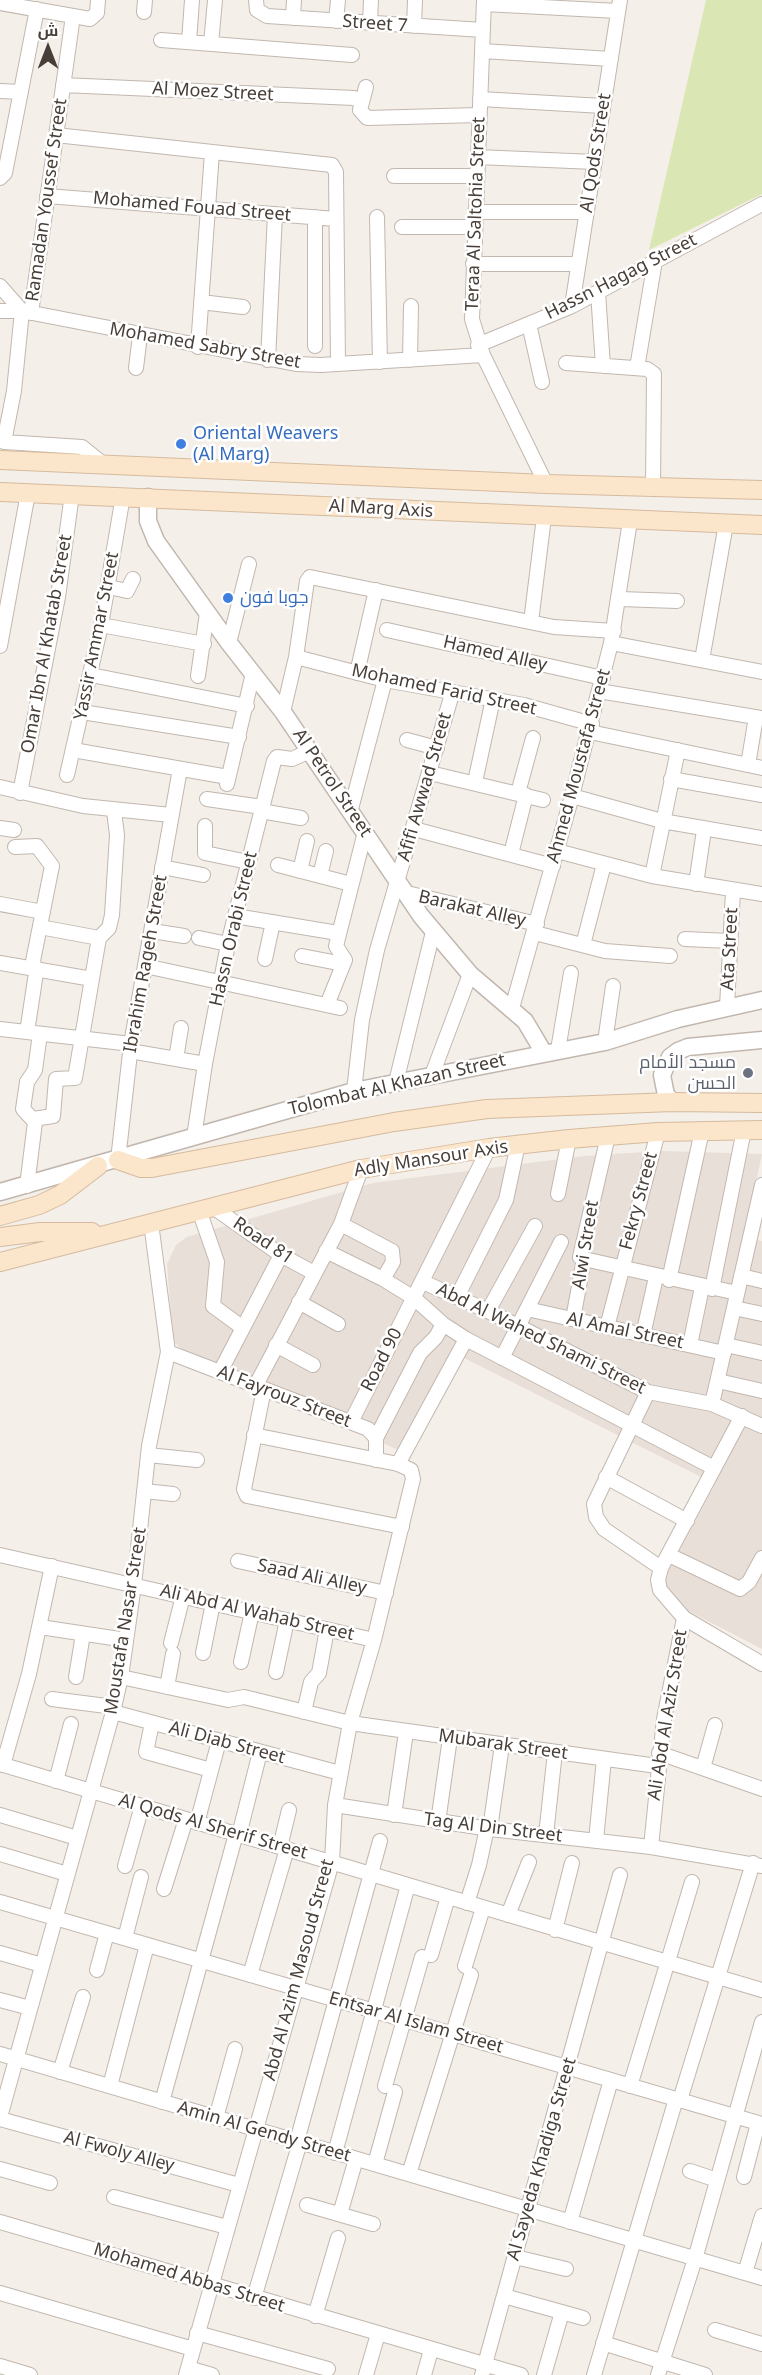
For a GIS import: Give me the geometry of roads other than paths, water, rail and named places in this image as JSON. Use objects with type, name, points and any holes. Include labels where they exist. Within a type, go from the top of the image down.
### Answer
[{"type":"main road","name":"Al Marg Axis","points":[[0,460],[546,484],[762,490]]},
{"type":"main road","name":"Al Marg Axis","points":[[0,492],[762,525]]},
{"type":"main road","points":[[118,1160],[135,1167],[152,1168],[394,1122],[487,1109],[673,1102],[762,1104]]},
{"type":"main road","name":"Adly Mansour Axis","points":[[106,1233],[361,1169],[489,1148],[658,1132],[762,1130]]},
{"type":"main road","points":[[0,1216],[39,1206],[60,1195],[98,1166]]},
{"type":"main road","points":[[0,1237],[62,1231],[106,1233]]},
{"type":"main road","points":[[0,1262],[106,1233]]},
{"type":"street","points":[[0,3],[37,9],[55,6],[73,16],[90,19],[97,13],[98,0]]},
{"type":"street","points":[[189,42],[192,0]]},
{"type":"street","points":[[211,44],[216,0]]},
{"type":"street","name":"Street 7","points":[[256,0],[257,10],[267,16],[483,30]]},
{"type":"street","points":[[293,18],[294,0]]},
{"type":"street","points":[[336,21],[338,0]]},
{"type":"street","points":[[370,23],[371,0]]},
{"type":"street","points":[[414,26],[415,0]]},
{"type":"street","points":[[484,2],[619,5]]},
{"type":"street","name":"Teraa Al Saltohia Street","points":[[484,2],[472,319],[480,350],[546,484]]},
{"type":"street","name":"Al Qods Street","points":[[572,306],[619,5]]},
{"type":"street","points":[[0,178],[5,173],[6,137],[21,92],[37,9]]},
{"type":"street","name":"Ramadan Youssef Street","points":[[26,312],[47,196],[73,16]]},
{"type":"street","points":[[161,40],[352,55]]},
{"type":"street","points":[[482,51],[611,59]]},
{"type":"street","name":"Al Moez Street","points":[[63,85],[354,98],[361,102]]},
{"type":"street","points":[[366,87],[361,102],[361,113],[367,118],[479,115]]},
{"type":"street","points":[[0,91],[21,92]]},
{"type":"street","points":[[480,99],[603,106]]},
{"type":"street","points":[[56,135],[330,164],[336,172],[338,364]]},
{"type":"street","points":[[198,347],[212,152]]},
{"type":"street","points":[[477,157],[595,162]]},
{"type":"street","points":[[394,176],[477,176]]},
{"type":"street","name":"Mohamed Fouad Street","points":[[47,196],[336,219]]},
{"type":"street","name":"Hassn Hagag Street","points":[[480,350],[529,324],[572,306],[762,204]]},
{"type":"street","points":[[475,212],[586,212]]},
{"type":"street","points":[[268,360],[275,214]]},
{"type":"street","points":[[315,217],[315,346]]},
{"type":"street","points":[[376,217],[380,362]]},
{"type":"street","points":[[402,227],[474,227]]},
{"type":"street","points":[[637,368],[655,261]]},
{"type":"street","points":[[473,264],[578,264]]},
{"type":"street","points":[[0,286],[26,312],[4,442],[82,447],[103,464]]},
{"type":"street","points":[[598,292],[603,366]]},
{"type":"street","points":[[201,302],[243,307]]},
{"type":"street","points":[[410,360],[411,306]]},
{"type":"street","name":"Mohamed Sabry Street","points":[[0,311],[26,312],[198,347],[304,364],[410,360],[480,350]]},
{"type":"street","points":[[529,324],[542,382]]},
{"type":"street","points":[[136,368],[140,335]]},
{"type":"street","points":[[566,363],[647,369],[654,374],[653,487]]},
{"type":"street","points":[[0,646],[28,493]]},
{"type":"street","name":"Omar Ibn Al Khatab Street","points":[[20,793],[58,597],[72,494]]},
{"type":"street","name":"Yassir Ammar Street","points":[[67,775],[109,587],[123,496]]},
{"type":"street","name":"Al Petrol Street","points":[[148,497],[148,521],[153,535],[229,643],[283,712],[433,932],[470,974],[512,1008],[551,1051]]},
{"type":"street","points":[[531,622],[544,517]]},
{"type":"street","name":"Ahmed Moustafa Street","points":[[512,1008],[591,728],[613,637],[630,521]]},
{"type":"street","points":[[702,660],[726,524]]},
{"type":"street","points":[[229,643],[249,564]]},
{"type":"street","points":[[283,712],[296,657],[308,578],[330,580],[613,637],[702,660],[762,672]]},
{"type":"street","points":[[109,587],[127,591],[133,579]]},
{"type":"street","points":[[357,673],[376,590]]},
{"type":"street","points":[[620,599],[677,601]]},
{"type":"street","points":[[198,676],[207,613]]},
{"type":"street","points":[[101,626],[204,644]]},
{"type":"street","name":"Hamed Alley","points":[[387,630],[601,685],[759,717]]},
{"type":"street","name":"Mohamed Farid Street","points":[[296,657],[385,680],[452,694],[494,699],[591,728],[755,766]]},
{"type":"street","points":[[73,750],[228,780],[253,673]]},
{"type":"street","points":[[91,675],[247,706]]},
{"type":"street","points":[[351,809],[385,680]]},
{"type":"street","name":"Afifi Awwad Street","points":[[354,1091],[368,985],[402,887],[414,829],[452,694]]},
{"type":"street","points":[[475,782],[494,699]]},
{"type":"street","points":[[82,712],[239,737]]},
{"type":"street","points":[[755,766],[759,717]]},
{"type":"street","points":[[511,854],[533,738]]},
{"type":"street","points":[[407,740],[437,747]]},
{"type":"street","points":[[652,876],[678,750]]},
{"type":"street","name":"Hassn Orabi Street","points":[[194,1137],[205,1064],[228,944],[275,758],[292,759],[310,751]]},
{"type":"street","name":"Ibrahim Rageh Street","points":[[118,1160],[130,1047],[180,769]]},
{"type":"street","points":[[430,773],[543,800]]},
{"type":"street","points":[[671,779],[762,795]]},
{"type":"street","points":[[0,787],[114,811],[171,815]]},
{"type":"street","points":[[573,796],[662,821],[704,830],[762,838]]},
{"type":"street","points":[[207,799],[301,818]]},
{"type":"street","points":[[33,1119],[53,1116],[55,1080],[75,1078],[99,938],[109,928],[112,915],[117,835],[114,811]]},
{"type":"street","points":[[205,826],[205,853],[248,862]]},
{"type":"street","points":[[0,828],[14,830]]},
{"type":"street","points":[[414,829],[553,866]]},
{"type":"street","points":[[696,884],[704,830]]},
{"type":"street","points":[[145,966],[221,980],[334,1006],[344,956],[336,949],[338,933],[365,832]]},
{"type":"street","points":[[300,871],[307,841]]},
{"type":"street","points":[[15,847],[37,846],[51,862],[33,962],[35,1070],[27,1082],[23,1109],[33,1119],[35,1127],[27,1186]]},
{"type":"street","points":[[556,850],[652,876],[762,894]]},
{"type":"street","points":[[320,876],[327,851]]},
{"type":"street","points":[[583,945],[604,864]]},
{"type":"street","points":[[278,865],[351,884]]},
{"type":"street","points":[[162,867],[203,875]]},
{"type":"street","name":"Barakat Alley","points":[[402,887],[536,928],[583,945],[626,954],[670,956]]},
{"type":"street","name":"Ata Street","points":[[727,1007],[733,891]]},
{"type":"street","points":[[0,904],[43,912]]},
{"type":"street","points":[[235,916],[338,933]]},
{"type":"street","points":[[265,959],[273,922]]},
{"type":"street","points":[[40,927],[99,938]]},
{"type":"street","points":[[152,931],[184,936]]},
{"type":"street","points":[[396,1082],[433,932]]},
{"type":"street","points":[[199,938],[228,944]]},
{"type":"street","points":[[685,939],[730,941]]},
{"type":"street","points":[[302,956],[343,964]]},
{"type":"street","points":[[0,963],[92,979]]},
{"type":"street","points":[[551,1051],[571,973]]},
{"type":"street","points":[[432,1075],[470,974]]},
{"type":"street","points":[[605,1042],[613,986]]},
{"type":"street","name":"Tolombat Al Khazan Street","points":[[0,1192],[98,1166],[354,1091],[605,1042],[727,1007],[762,1000]]},
{"type":"street","points":[[176,1059],[181,1028]]},
{"type":"street","points":[[0,1029],[83,1038],[205,1064]]},
{"type":"street","points":[[673,1102],[663,1085],[662,1075],[665,1065],[678,1051],[688,1047],[762,1040]]},
{"type":"street","points":[[690,1346],[707,1288],[744,1130]]},
{"type":"street","points":[[643,1335],[662,1279],[702,1131]]},
{"type":"street","name":"Fekry Street","points":[[607,1327],[658,1132]]},
{"type":"street","name":"Alwi Street","points":[[573,1319],[584,1259],[580,1257],[608,1136]]},
{"type":"street","points":[[558,1194],[569,1139]]},
{"type":"street","points":[[457,1297],[506,1200],[518,1144]]},
{"type":"street","name":"Road 90","points":[[351,1422],[489,1148]]},
{"type":"street","points":[[361,1169],[340,1224],[276,1346],[260,1387],[244,1489],[247,1496],[402,1527]]},
{"type":"street","points":[[712,1404],[741,1276],[756,1233],[762,1185]]},
{"type":"street","points":[[206,1209],[217,1262],[213,1306],[243,1328]]},
{"type":"street","name":"Road 81","points":[[206,1209],[314,1273]]},
{"type":"street","name":"Moustafa Nasar Street","points":[[0,2118],[114,1710],[121,1677],[148,1455],[168,1352],[151,1223]]},
{"type":"street","points":[[340,1224],[392,1251],[393,1262],[383,1279]]},
{"type":"street","points":[[488,1311],[535,1227]]},
{"type":"street","points":[[502,1358],[561,1242]]},
{"type":"street","points":[[327,1251],[383,1279],[414,1298],[443,1324],[466,1339],[714,1468]]},
{"type":"street","points":[[220,1372],[281,1255]]},
{"type":"street","points":[[584,1259],[662,1279],[737,1293]]},
{"type":"street","points":[[741,1276],[762,1281]]},
{"type":"street","name":"Abd Al Wahed Shami Street","points":[[423,1282],[488,1311],[648,1392],[712,1404],[762,1426]]},
{"type":"street","points":[[299,1302],[338,1324]]},
{"type":"street","points":[[734,1308],[762,1314]]},
{"type":"street","name":"Al Amal Street","points":[[527,1309],[690,1346],[762,1353]]},
{"type":"street","points":[[376,1460],[376,1438],[420,1353],[436,1337],[443,1324]]},
{"type":"street","points":[[254,1435],[398,1464],[466,1339]]},
{"type":"street","points":[[276,1346],[314,1365]]},
{"type":"street","name":"Al Fayrouz Street","points":[[168,1352],[368,1429],[376,1438]]},
{"type":"street","points":[[717,1381],[762,1391]]},
{"type":"street","points":[[648,1392],[594,1504],[596,1517],[604,1528],[661,1568]]},
{"type":"street","points":[[742,1416],[661,1568],[658,1580],[660,1590],[684,1618],[762,1663]]},
{"type":"street","points":[[148,1455],[197,1460]]},
{"type":"street","name":"Abd Al Azim Masoud Street","points":[[187,2372],[254,2129],[332,1862],[334,1805],[350,1724],[374,1640],[413,1479],[411,1470],[398,1464]]},
{"type":"street","points":[[606,1477],[687,1521]]},
{"type":"street","points":[[144,1491],[173,1494]]},
{"type":"street","name":"Ali Abd Al Wahab Street","points":[[0,1555],[374,1640]]},
{"type":"street","points":[[669,1555],[740,1589],[749,1582],[762,1557]]},
{"type":"street","name":"Saad Ali Alley","points":[[238,1561],[386,1593]]},
{"type":"street","points":[[2,1765],[40,1627],[52,1566]]},
{"type":"street","points":[[167,1687],[172,1648],[183,1596]]},
{"type":"street","points":[[203,1653],[213,1603]]},
{"type":"street","points":[[241,1662],[252,1612]]},
{"type":"street","name":"Ali Abd Al Aziz Street","points":[[651,1847],[658,1759],[684,1618]]},
{"type":"street","points":[[276,1672],[288,1620]]},
{"type":"street","points":[[40,1627],[126,1640]]},
{"type":"street","points":[[304,1712],[311,1682],[319,1672],[327,1629]]},
{"type":"street","points":[[76,1677],[83,1634]]},
{"type":"street","name":"Mubarak Street","points":[[121,1677],[228,1700],[244,1697],[350,1724],[604,1759],[658,1759],[703,1768],[762,1789]]},
{"type":"street","name":"Ali Diab Street","points":[[52,1699],[114,1710],[152,1723],[340,1773]]},
{"type":"street","points":[[152,1723],[146,1752],[211,1770]]},
{"type":"street","points":[[56,1781],[71,1724]]},
{"type":"street","points":[[703,1768],[715,1725]]},
{"type":"street","points":[[394,1815],[406,1732]]},
{"type":"street","points":[[438,1822],[450,1738]]},
{"type":"street","points":[[164,1889],[211,1770],[219,1741]]},
{"type":"street","points":[[467,1903],[488,1828],[502,1745]]},
{"type":"street","points":[[162,2102],[260,1752]]},
{"type":"street","points":[[546,1835],[555,1752]]},
{"type":"street","points":[[596,1840],[604,1759]]},
{"type":"street","name":"Al Qods Al Sherif Street","points":[[2,1765],[762,1990]]},
{"type":"street","name":"Tag Al Din Street","points":[[334,1805],[438,1822],[651,1847],[757,1865]]},
{"type":"street","points":[[125,1866],[142,1806]]},
{"type":"street","points":[[250,1975],[283,1848],[290,1810]]},
{"type":"street","points":[[0,1815],[77,1838]]},
{"type":"street","points":[[254,2298],[380,1841]]},
{"type":"street","points":[[0,1854],[67,1874]]},
{"type":"street","points":[[508,1915],[529,1862]]},
{"type":"street","points":[[555,1929],[572,1863]]},
{"type":"street","points":[[594,2375],[633,2240],[678,2099],[757,1865]]},
{"type":"street","name":"Al Sayeda Khadiga Street","points":[[483,2369],[620,1875]]},
{"type":"street","points":[[125,1938],[141,1877]]},
{"type":"street","points":[[630,2086],[692,1882]]},
{"type":"street","points":[[335,2152],[408,1885]]},
{"type":"street","points":[[375,2164],[404,2019],[448,1897]]},
{"type":"street","name":"Entsar Al Islam Street","points":[[0,1902],[760,2124]]},
{"type":"street","points":[[409,2174],[453,2034],[483,1908]]},
{"type":"street","points":[[97,1970],[107,1933]]},
{"type":"street","points":[[110,2086],[147,1945]]},
{"type":"street","points":[[0,1953],[42,1965]]},
{"type":"street","points":[[60,2072],[83,1997]]},
{"type":"street","points":[[0,2000],[30,2008]]},
{"type":"street","points":[[660,2368],[695,2259],[762,2022]]},
{"type":"street","points":[[216,2118],[235,2049]]},
{"type":"street","name":"Amin Al Gendy Street","points":[[0,2054],[762,2278]]},
{"type":"street","points":[[570,2222],[611,2080]]},
{"type":"street","name":"Al Fwoly Alley","points":[[0,2118],[239,2185]]},
{"type":"street","points":[[744,2177],[760,2124]]},
{"type":"street","points":[[340,2214],[356,2159]]},
{"type":"street","points":[[0,2169],[50,2183]]},
{"type":"street","points":[[690,2171],[717,2180]]},
{"type":"street","points":[[114,2197],[227,2227]]},
{"type":"street","points":[[307,2205],[373,2224]]},
{"type":"street","points":[[745,2273],[762,2216]]},
{"type":"street","name":"Mohamed Abbas Street","points":[[0,2222],[431,2349],[483,2369],[521,2375]]},
{"type":"street","points":[[315,2316],[338,2238]]},
{"type":"street","points":[[514,2257],[566,2269]]},
{"type":"street","points":[[0,2293],[193,2349]]},
{"type":"street","points":[[504,2296],[583,2318]]},
{"type":"street","points":[[544,2375],[562,2312]]},
{"type":"street","points":[[715,2330],[762,2344]]},
{"type":"street","points":[[197,2333],[328,2369]]},
{"type":"street","points":[[366,2375],[378,2334]]},
{"type":"street","points":[[603,2343],[660,2368],[705,2375]]},
{"type":"street","points":[[424,2375],[431,2349]]},
{"type":"street","points":[[0,2366],[29,2375]]},
{"type":"street","points":[[187,2372],[212,2375]]},
{"type":"place","name":"Oriental Weavers (Al Marg)","points":[[181,444]]},
{"type":"place","name":"جوبا فون","points":[[228,598]]},
{"type":"place","name":"مسجد الأمام الحسن","points":[[748,1073]]}]
